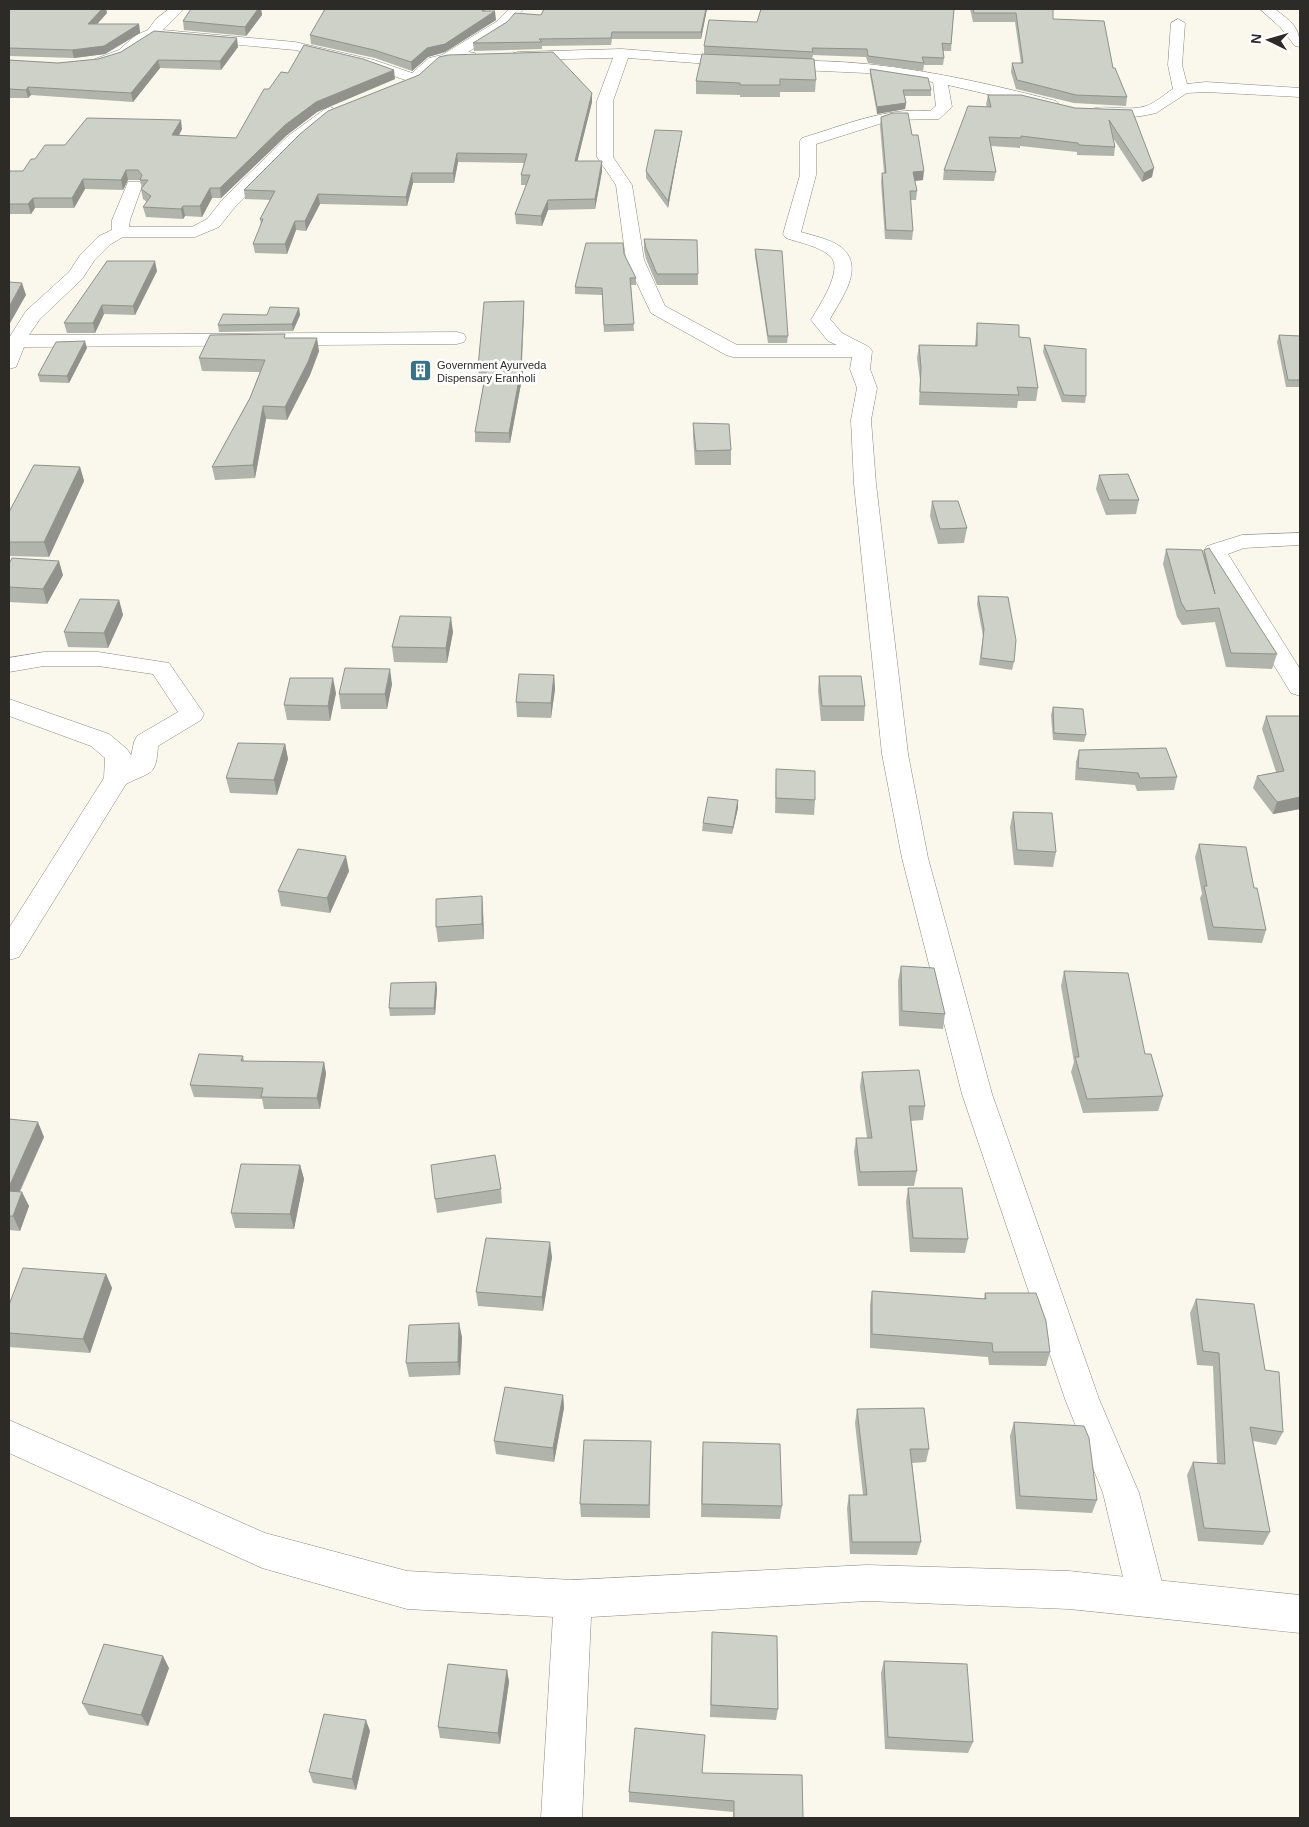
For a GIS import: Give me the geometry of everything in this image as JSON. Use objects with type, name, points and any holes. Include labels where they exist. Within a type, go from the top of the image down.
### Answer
[{"type":"street","points":[[153,33],[161,22],[177,9]]},
{"type":"street","points":[[448,58],[502,25],[517,9]]},
{"type":"street","points":[[1267,9],[1285,24],[1300,43]]},
{"type":"street","points":[[1178,23],[1174,65],[1180,88],[1183,89]]},
{"type":"street","points":[[89,64],[111,59],[127,51],[140,37],[153,33],[295,46],[369,63],[414,79]]},
{"type":"street","points":[[503,56],[622,53],[756,64],[840,66],[895,72],[940,80],[1065,107]]},
{"type":"street","points":[[622,53],[605,102],[605,157],[624,185],[635,260],[657,309],[733,351],[862,351]]},
{"type":"street","points":[[391,88],[414,79],[434,61],[448,58],[484,56]]},
{"type":"street","points":[[862,351],[835,336],[820,320],[844,278],[843,260],[836,251],[792,234],[808,175],[808,141],[890,116],[910,114],[934,116],[944,107],[940,80]]},
{"type":"street","points":[[1083,110],[1126,113],[1151,110],[1183,89],[1206,87],[1300,93]]},
{"type":"street","points":[[9,363],[16,341],[33,315],[69,282],[87,258],[105,240],[120,232],[195,232],[213,223],[229,203],[294,139],[323,116],[344,106]]},
{"type":"street","points":[[120,232],[121,220],[134,186]]},
{"type":"street","points":[[16,341],[457,338]]},
{"type":"street","points":[[862,351],[860,370],[867,388],[861,420],[864,484],[895,754],[915,858],[977,1094],[1082,1399],[1121,1493],[1147,1598]]},
{"type":"street","points":[[1300,539],[1242,542],[1215,551],[1300,688]]},
{"type":"street","points":[[9,666],[44,659],[98,659],[161,668],[192,714],[146,742],[144,765],[117,778]]},
{"type":"street","points":[[9,707],[100,740],[118,755],[117,778],[9,950]]},
{"type":"street","points":[[9,1436],[262,1550],[408,1590],[573,1599],[867,1583],[1069,1590],[1300,1614]]},
{"type":"street","points":[[561,1818],[573,1599]]},
{"type":"building","points":[[9,9],[102,9],[88,24],[139,24],[104,46],[72,50],[9,48]]},
{"type":"building","points":[[191,9],[258,9],[245,27],[183,21]]},
{"type":"building","points":[[325,9],[483,9],[482,11],[495,11],[445,44],[427,48],[411,62],[374,50],[310,35]]},
{"type":"building","points":[[544,9],[706,9],[701,32],[612,32],[611,38],[539,39],[542,42],[473,43],[507,22],[515,13],[541,15]]},
{"type":"building","points":[[761,9],[954,9],[951,44],[942,43],[944,58],[922,57],[924,63],[868,56],[867,49],[812,48],[813,52],[704,46],[709,20],[757,22]]},
{"type":"building","points":[[973,9],[1053,9],[1053,19],[1104,21],[1113,68],[1115,68],[1127,97],[1076,95],[1017,80],[1012,63],[1023,63],[1016,13],[974,13]]},
{"type":"building","points":[[154,31],[237,38],[220,61],[158,60],[131,93],[28,87],[26,90],[9,89],[9,60],[58,63],[98,59],[121,52]]},
{"type":"building","points":[[304,45],[363,59],[394,70],[316,102],[285,125],[220,188],[210,188],[200,206],[183,206],[181,209],[143,207],[151,196],[141,189],[148,180],[140,180],[142,175],[138,170],[126,170],[121,180],[83,179],[72,198],[33,198],[28,204],[9,204],[9,171],[23,171],[31,159],[35,159],[45,145],[65,145],[87,118],[181,120],[172,135],[236,138],[264,89],[269,89],[281,72],[288,73]]},
{"type":"building","points":[[553,52],[592,93],[575,161],[602,161],[595,199],[548,200],[541,216],[515,214],[530,175],[521,175],[527,154],[457,153],[453,173],[412,173],[406,197],[318,194],[305,221],[295,221],[285,244],[253,244],[263,219],[260,219],[275,191],[244,190],[300,134],[328,111],[419,75],[439,57],[448,55]]},
{"type":"building","points":[[702,54],[814,59],[816,80],[780,79],[780,85],[740,85],[740,83],[696,81]]},
{"type":"building","points":[[870,69],[928,78],[931,90],[903,90],[906,103],[877,107]]},
{"type":"building","points":[[988,95],[1021,95],[1075,108],[1132,110],[1154,168],[1144,173],[1109,120],[1115,147],[1079,145],[1078,143],[1021,136],[1021,138],[989,137],[996,172],[944,170],[968,106],[991,107]]},
{"type":"building","points":[[893,113],[908,113],[912,135],[918,135],[924,171],[913,172],[917,191],[910,191],[913,231],[886,230],[882,173],[886,173],[881,117]]},
{"type":"building","points":[[655,130],[682,131],[668,201],[646,171]]},
{"type":"building","points":[[644,239],[697,240],[698,274],[657,274]]},
{"type":"building","points":[[586,243],[623,243],[624,254],[636,278],[630,278],[634,324],[604,325],[602,288],[575,287]]},
{"type":"building","points":[[755,249],[782,251],[788,336],[768,336]]},
{"type":"building","points":[[107,261],[155,261],[133,306],[102,305],[93,323],[64,323]]},
{"type":"building","points":[[9,282],[22,283],[9,307]]},
{"type":"building","points":[[524,301],[522,364],[509,433],[475,432],[487,366],[478,367],[484,302]]},
{"type":"building","points":[[270,307],[299,308],[292,324],[218,325],[223,314],[267,315]]},
{"type":"building","points":[[977,323],[1019,325],[1019,337],[1030,338],[1038,388],[1017,387],[1019,395],[920,392],[921,367],[919,345],[977,346]]},
{"type":"building","points":[[285,334],[284,338],[317,338],[308,362],[285,407],[263,406],[253,465],[212,467],[250,398],[265,360],[199,358],[210,335]]},
{"type":"building","points":[[1279,335],[1300,336],[1300,380],[1288,380]]},
{"type":"building","points":[[85,341],[67,376],[38,375],[56,342]]},
{"type":"building","points":[[1044,345],[1086,349],[1086,396],[1064,395]]},
{"type":"building","points":[[693,423],[729,424],[731,450],[696,451]]},
{"type":"building","points":[[34,465],[80,467],[44,542],[9,542],[9,512]]},
{"type":"building","points":[[1128,474],[1139,500],[1109,500],[1099,475]]},
{"type":"building","points":[[932,501],[958,501],[967,528],[940,529]]},
{"type":"building","points":[[1209,548],[1277,654],[1231,653],[1219,608],[1186,611],[1181,602],[1166,549],[1202,550],[1215,594],[1204,550]]},
{"type":"building","points":[[12,558],[59,561],[43,589],[9,587],[9,564]]},
{"type":"building","points":[[978,596],[1008,597],[1016,640],[1014,662],[981,658],[984,629]]},
{"type":"building","points":[[80,599],[119,600],[104,633],[64,632]]},
{"type":"building","points":[[400,616],[451,617],[446,648],[392,647]]},
{"type":"building","points":[[345,668],[390,669],[385,694],[339,694]]},
{"type":"building","points":[[519,674],[554,675],[551,703],[516,702]]},
{"type":"building","points":[[819,676],[861,676],[865,706],[822,706]]},
{"type":"building","points":[[290,678],[333,678],[328,706],[284,705]]},
{"type":"building","points":[[1053,707],[1083,709],[1086,735],[1054,733]]},
{"type":"building","points":[[1266,716],[1300,716],[1300,797],[1277,802],[1257,776],[1284,771]]},
{"type":"building","points":[[238,743],[285,744],[274,780],[226,778]]},
{"type":"building","points":[[1166,748],[1177,777],[1140,778],[1138,773],[1078,768],[1079,750]]},
{"type":"building","points":[[776,769],[815,771],[815,800],[776,798]]},
{"type":"building","points":[[708,797],[738,800],[733,827],[703,823]]},
{"type":"building","points":[[1013,812],[1052,813],[1056,852],[1017,850]]},
{"type":"building","points":[[1199,844],[1246,847],[1254,888],[1257,888],[1266,930],[1213,927],[1204,886],[1207,886]]},
{"type":"building","points":[[298,849],[346,856],[327,898],[278,891]]},
{"type":"building","points":[[482,896],[482,924],[436,927],[436,899]]},
{"type":"building","points":[[901,966],[934,968],[945,1014],[902,1011]]},
{"type":"building","points":[[1064,971],[1128,973],[1145,1054],[1151,1054],[1163,1096],[1087,1099],[1075,1057],[1079,1057]]},
{"type":"building","points":[[436,982],[434,1008],[389,1008],[391,983]]},
{"type":"building","points":[[199,1054],[243,1056],[241,1061],[324,1062],[317,1098],[261,1097],[263,1088],[190,1085]]},
{"type":"building","points":[[919,1070],[925,1106],[909,1106],[917,1171],[860,1172],[856,1138],[872,1138],[862,1072]]},
{"type":"building","points":[[9,1119],[38,1122],[9,1187]]},
{"type":"building","points":[[495,1155],[501,1189],[435,1199],[431,1165]]},
{"type":"building","points":[[241,1164],[300,1165],[290,1214],[231,1213]]},
{"type":"building","points":[[908,1188],[962,1188],[968,1239],[913,1238]]},
{"type":"building","points":[[9,1191],[22,1192],[13,1216],[9,1216]]},
{"type":"building","points":[[486,1238],[550,1242],[542,1297],[476,1292]]},
{"type":"building","points":[[23,1268],[106,1274],[83,1339],[9,1333],[9,1305]]},
{"type":"building","points":[[872,1291],[986,1299],[985,1293],[1036,1293],[1046,1321],[1050,1352],[993,1352],[992,1343],[872,1334]]},
{"type":"building","points":[[1196,1299],[1254,1304],[1265,1370],[1279,1372],[1283,1432],[1250,1427],[1270,1532],[1204,1528],[1193,1462],[1225,1464],[1219,1353],[1203,1351]]},
{"type":"building","points":[[459,1323],[458,1362],[406,1363],[409,1325]]},
{"type":"building","points":[[505,1387],[563,1395],[553,1448],[494,1441]]},
{"type":"building","points":[[924,1408],[929,1449],[910,1449],[921,1542],[852,1542],[849,1495],[867,1495],[857,1409]]},
{"type":"building","points":[[1014,1422],[1084,1426],[1089,1438],[1097,1500],[1020,1496]]},
{"type":"building","points":[[584,1440],[651,1441],[649,1505],[580,1504]]},
{"type":"building","points":[[703,1442],[780,1444],[782,1506],[702,1504]]},
{"type":"building","points":[[712,1632],[777,1636],[778,1709],[711,1705]]},
{"type":"building","points":[[104,1644],[163,1656],[141,1715],[82,1703]]},
{"type":"building","points":[[884,1661],[967,1664],[973,1742],[888,1737]]},
{"type":"building","points":[[448,1664],[507,1670],[498,1733],[438,1727]]},
{"type":"building","points":[[324,1714],[366,1720],[352,1779],[309,1772]]},
{"type":"building","points":[[635,1728],[705,1735],[702,1773],[802,1775],[803,1818],[734,1818],[734,1801],[629,1792]]},
{"type":"place","name":"Government Ayurveda Dispensary Eranholi","points":[[421,371]]}]
